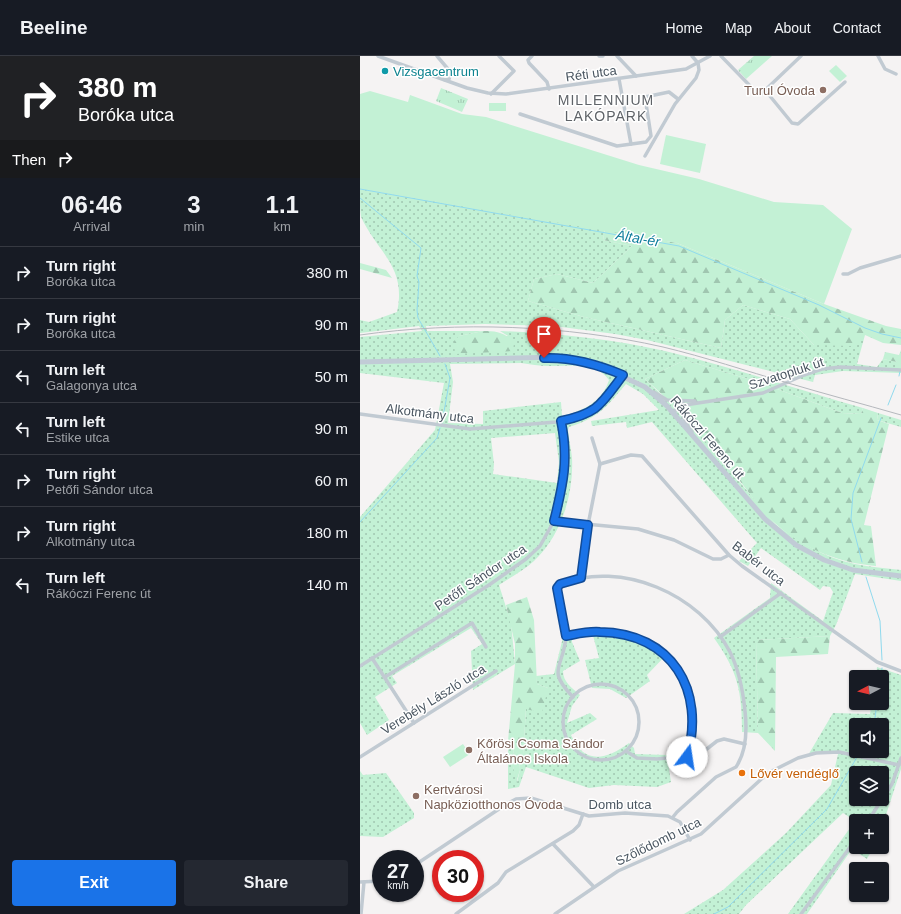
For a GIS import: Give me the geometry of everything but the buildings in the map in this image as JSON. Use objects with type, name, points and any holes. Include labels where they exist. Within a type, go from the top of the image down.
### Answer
[{"type":"main road","name":"Rákóczi Ferenc út","points":[[360,362],[558,357],[589,363],[623,375],[645,387],[675,412],[701,445],[765,519],[796,545],[824,560],[853,570],[901,576]]},
{"type":"street","name":"Réti utca","points":[[378,56],[467,88],[491,94],[506,94],[549,89],[686,69],[710,56]]},
{"type":"street","points":[[437,56],[448,69],[450,75],[449,79],[445,80]]},
{"type":"street","points":[[491,94],[514,71],[499,56]]},
{"type":"street","name":"Réti utca","points":[[532,56],[528,60],[529,63],[546,82],[549,89]]},
{"type":"street","name":"Réti utca","points":[[599,56],[604,56]]},
{"type":"street","name":"Réti utca","points":[[617,56],[636,76]]},
{"type":"street","points":[[645,156],[678,99],[696,78],[699,70],[698,63],[692,56]]},
{"type":"street","points":[[721,56],[755,93],[761,94],[801,56]]},
{"type":"street","points":[[878,56],[885,69],[896,74]]},
{"type":"street","points":[[619,79],[630,144]]},
{"type":"street","points":[[765,90],[792,123],[798,124],[845,82]]},
{"type":"street","points":[[520,114],[617,146],[646,142],[650,136],[645,97],[669,92],[678,99]]},
{"type":"street","points":[[843,274],[848,274],[860,268],[901,256]]},
{"type":"street","name":"Szvatopluk út","points":[[645,387],[667,400],[701,401],[740,398],[763,393],[804,375],[822,369],[841,367],[901,370]]},
{"type":"street","name":"Alkotmány utca","points":[[360,414],[470,429],[561,421],[582,416],[599,406],[608,397],[623,375]]},
{"type":"street","points":[[675,412],[681,402],[688,400]]},
{"type":"street","name":"Szvatopluk út","points":[[675,412],[685,405],[701,401]]},
{"type":"street","points":[[685,405],[682,410],[682,415],[701,445]]},
{"type":"street","name":"Petőfi Sándor utca","points":[[360,666],[526,559],[544,542],[554,521],[565,474],[566,454],[561,421]]},
{"type":"street","points":[[581,578],[588,525],[600,464],[592,438]]},
{"type":"street","name":"Babér utca","points":[[600,464],[631,455],[642,456],[729,555],[876,662],[901,671]]},
{"type":"street","points":[[554,521],[622,527],[650,532],[674,540],[716,560],[729,555]]},
{"type":"street","points":[[573,697],[561,685],[558,677],[566,636],[557,588],[560,584],[581,578],[622,578],[644,583],[666,591],[691,606],[720,637],[729,652],[739,675],[746,716],[744,744],[736,767],[716,777],[677,812],[673,818],[682,825],[690,840]]},
{"type":"street","points":[[720,637],[781,593]]},
{"type":"street","name":"Verebély László utca","points":[[385,677],[472,623],[486,647]]},
{"type":"street","points":[[566,636],[589,632],[623,634],[650,644],[670,660],[684,682],[692,704],[693,728],[687,757]]},
{"type":"street","points":[[372,658],[414,723]]},
{"type":"street","name":"Verebély László utca","points":[[360,757],[496,671]]},
{"type":"street","points":[[603,684],[617,688],[629,696],[637,709],[639,726],[634,740],[626,751],[612,758],[600,760],[590,758],[576,751],[566,737],[563,723],[565,709],[573,697],[585,688],[603,684]]},
{"type":"street","points":[[626,751],[637,758],[658,759],[687,757],[698,754],[722,739],[744,744]]},
{"type":"street","name":"Szőlődomb utca","points":[[555,914],[618,871],[690,840],[711,826],[768,773],[798,758],[816,753],[838,752],[899,765]]},
{"type":"street","points":[[873,814],[892,784],[901,758]]},
{"type":"street","name":"Domb utca","points":[[424,859],[516,799],[531,798],[583,814],[596,816],[618,813],[645,813],[673,818]]},
{"type":"street","points":[[456,914],[498,883],[506,872],[553,844],[576,828],[583,814]]},
{"type":"street","points":[[553,844],[594,887]]},
{"type":"street","points":[[801,914],[849,849]]},
{"type":"street","points":[[361,914],[362,882],[372,881]]},
{"type":"green space","points":[[754,56],[772,56],[746,79],[738,70]]},
{"type":"green space","points":[[836,65],[847,76],[840,82],[829,71]]},
{"type":"green space","points":[[441,88],[468,99],[462,112],[436,101]]},
{"type":"green space","points":[[370,91],[408,102],[410,95],[462,114],[486,117],[639,165],[699,179],[774,202],[823,205],[852,229],[824,304],[677,243],[360,189],[360,94]]},
{"type":"green space","points":[[489,103],[506,103],[506,111],[489,111]]},
{"type":"green space","points":[[666,135],[706,144],[700,173],[660,164]]},
{"type":"green space","points":[[360,189],[605,229],[603,240],[632,246],[593,283],[557,274],[534,279],[528,301],[584,317],[721,348],[725,320],[743,305],[790,319],[814,345],[865,335],[857,364],[877,367],[883,359],[898,362],[896,367],[901,367],[901,373],[843,371],[815,375],[813,382],[647,340],[615,334],[554,326],[485,324],[426,326],[427,331],[483,331],[459,336],[508,336],[500,331],[583,337],[624,343],[665,351],[715,364],[863,408],[861,414],[842,413],[758,382],[685,360],[645,379],[686,418],[775,524],[803,543],[833,558],[861,565],[901,570],[901,581],[855,574],[836,625],[830,636],[756,640],[758,733],[742,732],[741,705],[737,682],[728,661],[714,638],[770,598],[771,583],[823,621],[833,592],[830,587],[823,586],[820,590],[761,548],[748,566],[739,561],[757,543],[652,422],[627,428],[626,422],[592,426],[591,421],[659,410],[643,394],[626,384],[602,410],[588,420],[569,427],[572,472],[571,486],[564,514],[552,539],[534,561],[499,585],[511,623],[515,664],[473,690],[471,651],[482,644],[471,628],[392,676],[397,683],[375,697],[389,720],[367,735],[360,723],[360,517],[435,430],[444,383],[360,373],[360,337],[422,331],[419,326],[360,333],[360,320],[369,322],[397,312],[399,296],[398,283],[389,261],[361,217]],"holes":[[[521,363],[545,366],[589,367],[603,374],[609,380],[606,388],[597,400],[584,408],[562,416],[561,402],[483,411],[483,424],[448,423],[453,382],[450,364]],[[555,433],[559,462],[557,483],[493,474],[494,464],[491,438]]]},
{"type":"green space","points":[[605,229],[677,243],[824,304],[886,326],[901,329],[901,345],[883,343],[865,335],[853,346],[814,345],[790,319],[743,305],[725,320],[721,348],[584,317],[528,301],[534,279],[557,274],[593,283],[632,246],[603,240]]},
{"type":"green space","points":[[360,263],[386,270],[392,278],[360,269]]},
{"type":"green space","points":[[483,331],[496,332],[507,336],[514,342],[513,351],[455,354],[454,341],[459,336]]},
{"type":"green space","points":[[901,350],[901,367],[895,367],[897,362],[883,359],[885,352],[899,355]]},
{"type":"green space","points":[[685,360],[758,382],[842,413],[861,414],[863,408],[878,413],[877,420],[889,424],[864,525],[871,526],[876,566],[849,562],[811,548],[788,534],[767,515],[694,428],[671,403],[645,379]]},
{"type":"green space","points":[[878,413],[901,420],[901,427],[877,420]]},
{"type":"green space","points":[[527,597],[534,620],[537,684],[548,688],[542,713],[526,709],[523,756],[519,755],[520,770],[516,783],[513,766],[514,742],[508,741],[515,664],[515,644],[506,605]]},
{"type":"green space","points":[[591,628],[612,630],[641,637],[650,641],[667,654],[647,675],[650,681],[626,698],[610,689],[592,688],[585,660],[599,658]]},
{"type":"green space","points":[[569,631],[572,633],[572,642],[580,661],[563,671],[563,675],[568,684],[580,695],[572,706],[567,723],[590,713],[597,719],[571,735],[576,745],[582,751],[596,757],[612,753],[629,743],[634,748],[635,754],[667,755],[671,782],[657,787],[614,785],[589,788],[526,767],[519,787],[508,789],[508,741],[514,742],[513,766],[517,782],[520,770],[519,755],[523,755],[526,709],[548,688],[537,684],[536,676],[554,674],[563,637],[562,632]]},
{"type":"green space","points":[[830,636],[828,654],[776,657],[775,751],[758,733],[756,640]]},
{"type":"green space","points":[[877,667],[886,670],[877,670]]},
{"type":"green space","points":[[889,671],[901,675],[901,769],[889,806],[889,766],[849,766],[849,806],[889,806],[886,814],[849,814],[849,817],[843,813],[746,905],[739,914],[684,914],[723,890],[786,833],[831,785],[838,754],[817,754],[807,757],[833,713],[870,714],[871,710],[889,710]]},
{"type":"green space","points":[[463,744],[470,754],[450,767],[443,757]]},
{"type":"green space","points":[[360,771],[363,775],[386,773],[414,813],[414,818],[383,837],[360,836]]},
{"type":"green space","points":[[849,829],[849,853],[807,914],[788,914]]},
{"type":"green space","points":[[860,854],[870,854],[867,859]]},
{"type":"waterway","name":"Által-ér","points":[[360,189],[679,246],[819,305],[865,328],[882,334],[901,338]]},
{"type":"waterway","points":[[360,198],[421,248],[417,276],[419,282],[417,310],[418,318],[440,356]]},
{"type":"waterway","points":[[442,423],[450,378],[445,364]]},
{"type":"waterway","points":[[899,376],[900,371]]},
{"type":"waterway","points":[[888,405],[896,385]]},
{"type":"waterway","points":[[862,562],[851,519],[853,493],[881,418]]},
{"type":"waterway","points":[[360,522],[437,438],[440,428]]},
{"type":"waterway","points":[[866,577],[880,621],[882,660]]},
{"type":"waterway","points":[[875,718],[876,710]]},
{"type":"waterway","points":[[714,914],[728,907],[827,809],[856,758]]},
{"type":"railway","points":[[360,335],[435,328],[474,327],[551,330],[589,334],[679,351],[901,415]]},
{"type":"place","name":"Vizsgacentrum","points":[[385,71]]},
{"type":"place","name":"Turul Óvoda","points":[[823,90]]},
{"type":"place","name":"Kőrösi Csoma Sándor Általános Iskola","points":[[469,750]]},
{"type":"place","name":"Lővér vendéglő","points":[[742,773]]},
{"type":"place","name":"Kertvárosi Napköziotthonos Óvoda","points":[[416,796]]},
{"type":"district","name":"MILLENNIUM LAKÓPARK","points":[[606,108]]},
{"type":"route","points":[[544,358],[567,358],[589,363],[623,375],[608,397],[599,406],[582,416],[561,421],[566,454],[565,474],[554,521],[588,525],[581,578],[567,581],[558,585],[556,591],[562,611],[566,636],[589,632],[623,634],[638,638],[650,644],[670,660],[684,682],[692,704],[693,728],[687,757]]}]
